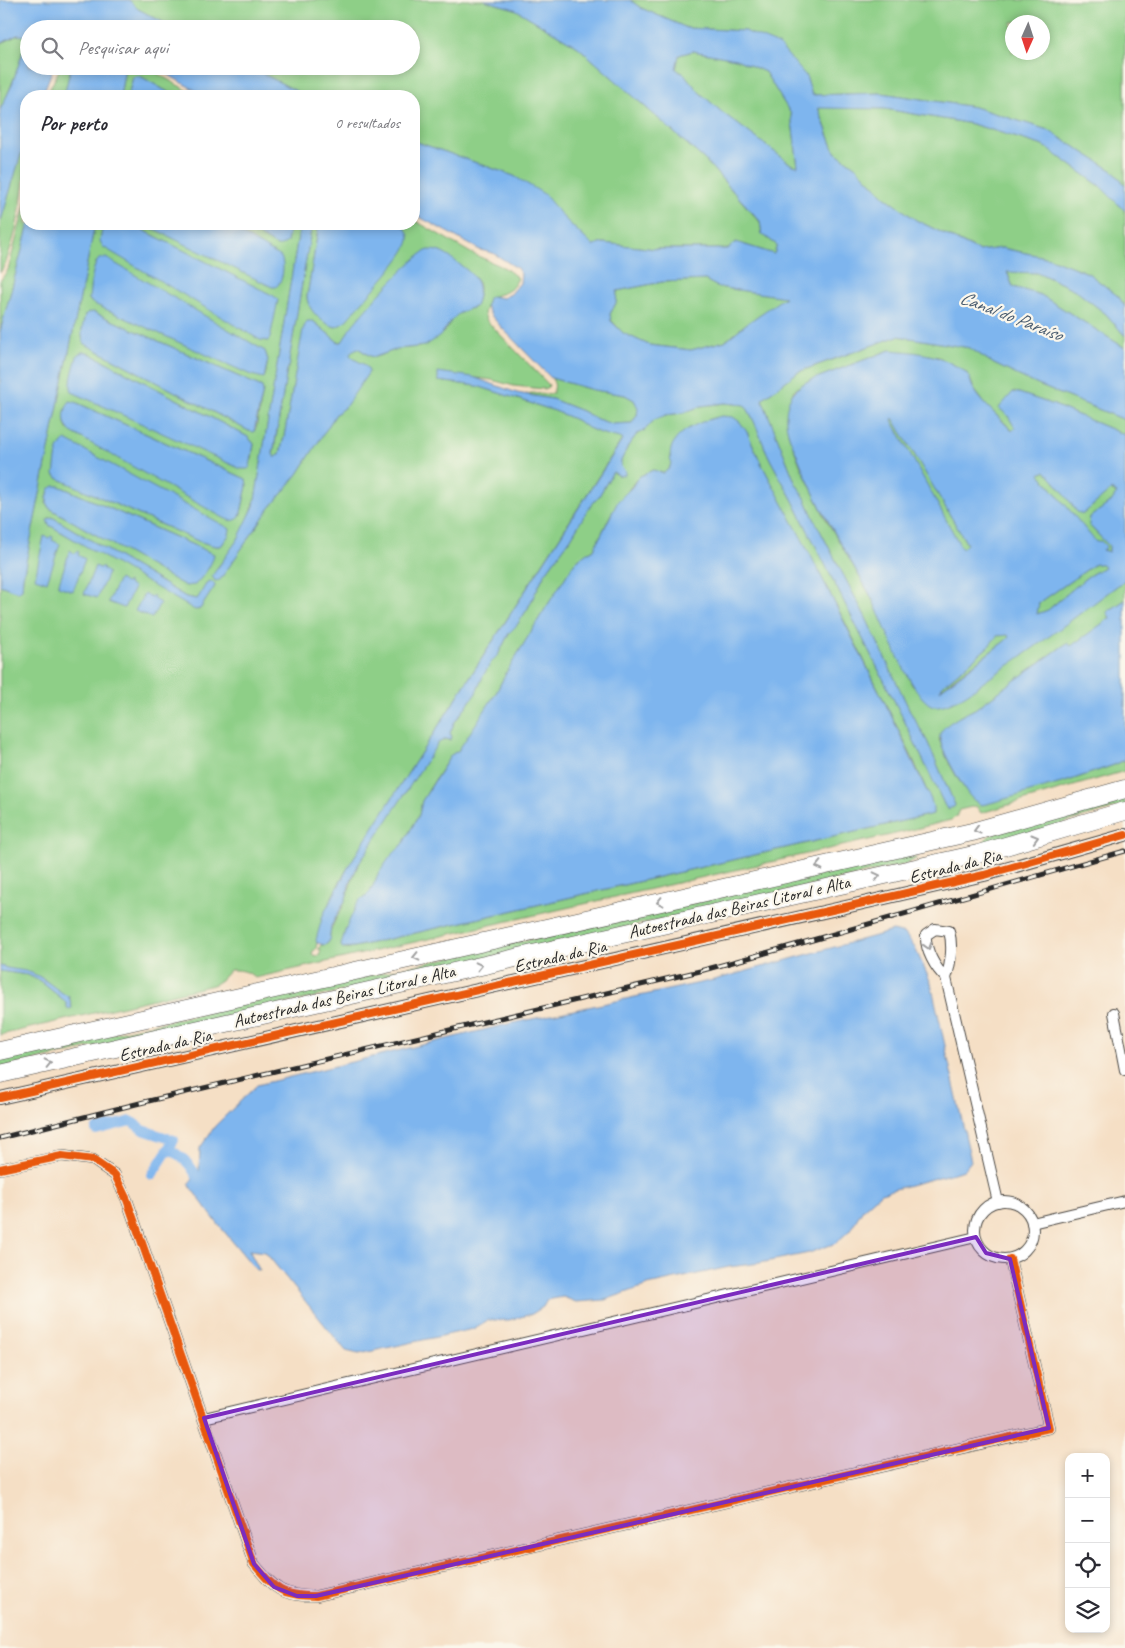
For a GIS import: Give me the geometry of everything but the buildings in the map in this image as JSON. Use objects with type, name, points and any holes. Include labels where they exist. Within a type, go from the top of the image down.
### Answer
[{"type":"highway","name":"Autoestrada das Beiras Litoral e Alta","points":[[0,1051],[972,832],[1125,789]]},
{"type":"highway","name":"Autoestrada das Beiras Litoral e Alta","points":[[0,1074],[978,854],[1125,811]]},
{"type":"street","name":"Estrada da Ria","points":[[0,1098],[882,899],[994,872],[1125,835]]},
{"type":"street","points":[[946,978],[998,1202]]},
{"type":"street","points":[[1114,1013],[1125,1070]]},
{"type":"street","points":[[0,1169],[62,1156],[93,1160],[115,1175],[127,1200],[254,1564],[274,1587],[297,1596],[316,1596],[1049,1428],[1010,1259]]},
{"type":"street","points":[[1032,1223],[1125,1201]]},
{"type":"street","points":[[998,1202],[1011,1202],[1022,1208],[1032,1223],[1033,1230],[1030,1243],[1022,1253],[1010,1259],[997,1259],[986,1253],[976,1237],[975,1230],[978,1218],[986,1207],[998,1202]]},
{"type":"street","points":[[204,1418],[976,1237]]},
{"type":"highlighted area","points":[[976,1237],[986,1253],[1010,1259],[1049,1428],[316,1596],[297,1596],[274,1587],[254,1564],[204,1418]]},
{"type":"green space","points":[[129,0],[483,0],[515,9],[578,47],[705,160],[760,222],[762,234],[777,245],[774,254],[736,242],[728,249],[656,249],[603,243],[593,246],[565,219],[514,176],[420,143],[420,90],[294,90],[265,75],[420,75],[420,20],[159,20],[138,9]]},
{"type":"green space","points":[[630,0],[1125,0],[1125,185],[1113,171],[1048,130],[974,107],[882,93],[812,95],[806,76],[745,31],[687,28],[641,8]]},
{"type":"green space","points":[[20,35],[20,60],[0,110],[0,44]]},
{"type":"green space","points":[[693,51],[736,59],[765,72],[791,114],[798,166],[792,165],[723,113],[700,93],[684,74],[676,69],[679,55]]},
{"type":"green space","points":[[57,75],[69,75],[66,90],[50,89]]},
{"type":"green space","points":[[124,75],[160,75],[186,90],[164,90],[140,76],[133,78],[130,90],[121,90]]},
{"type":"green space","points":[[818,107],[885,109],[972,124],[1044,146],[1100,186],[1125,211],[1125,307],[1119,297],[1088,273],[1050,258],[1002,248],[980,251],[916,220],[884,196],[856,167],[835,152]]},
{"type":"green space","points":[[20,158],[19,212],[10,251],[0,273],[0,224]]},
{"type":"green space","points":[[420,223],[471,253],[505,268],[518,278],[509,290],[488,298],[484,314],[487,321],[549,385],[544,389],[514,386],[492,380],[439,373],[438,381],[477,386],[555,411],[600,433],[623,438],[351,862],[324,914],[316,949],[312,955],[319,956],[321,950],[318,949],[321,945],[329,942],[331,929],[344,904],[358,865],[438,742],[446,739],[450,740],[452,737],[450,733],[454,723],[476,693],[483,676],[498,655],[509,633],[517,625],[528,608],[544,575],[571,538],[613,472],[620,476],[625,471],[621,467],[621,461],[628,446],[637,434],[645,430],[654,420],[665,415],[683,413],[701,406],[725,403],[745,405],[771,461],[794,502],[904,720],[945,806],[955,805],[927,741],[911,713],[865,616],[816,523],[805,498],[795,482],[762,399],[798,372],[898,336],[970,348],[994,364],[1038,385],[1125,420],[1125,435],[1054,405],[1013,392],[1008,416],[1016,429],[1013,431],[986,405],[974,389],[966,372],[939,357],[890,350],[806,382],[794,390],[788,404],[786,417],[788,433],[801,467],[826,519],[870,595],[912,685],[927,702],[1026,653],[1125,580],[1125,600],[1107,612],[1110,618],[1071,647],[1067,643],[975,709],[959,717],[939,739],[954,772],[976,802],[1065,782],[1125,760],[1125,771],[981,813],[976,806],[959,810],[956,817],[951,820],[895,834],[255,978],[244,971],[230,970],[221,980],[213,985],[0,1035],[0,971],[28,975],[40,981],[65,1001],[68,1009],[72,1007],[69,997],[57,991],[43,978],[0,966],[0,585],[18,592],[22,589],[94,230],[104,230],[273,296],[143,230],[157,230],[276,287],[282,277],[281,257],[235,230],[250,230],[277,246],[287,242],[289,230],[299,230],[256,495],[250,515],[240,535],[216,569],[222,577],[269,509],[298,474],[336,414],[346,406],[365,365],[353,359],[350,355],[352,351],[358,348],[375,357],[398,349],[419,347],[445,331],[458,314],[475,307],[479,286],[466,270],[438,251],[342,342],[338,342],[313,321],[305,324],[280,454],[278,458],[273,457],[311,230],[318,230],[307,297],[308,302],[317,316],[336,327],[399,230],[420,230]],"holes":[[[96,262],[265,351],[268,360],[265,376],[89,299]],[[93,312],[262,387],[263,391],[256,429],[252,432],[249,431],[85,344],[82,333],[85,315]],[[82,352],[87,352],[248,437],[254,444],[252,460]],[[75,402],[246,479],[247,486],[240,517],[67,429],[65,413],[68,404]],[[747,432],[761,463],[847,626],[912,757],[931,800],[933,814],[346,949],[341,945],[346,928],[364,898],[370,892],[379,873],[404,843],[419,815],[422,801],[451,755],[462,746],[496,693],[506,673],[575,562],[594,549],[611,514],[638,477],[653,470],[663,473],[671,463],[670,455]],[[58,452],[229,535],[221,546],[198,541],[57,478],[54,474]],[[59,486],[209,552],[186,586],[49,508],[46,503],[49,489]],[[52,517],[186,597],[197,599],[207,582],[215,586],[198,610],[49,525],[49,518]]]},
{"type":"green space","points":[[20,224],[20,230],[27,230],[0,332],[0,281],[8,270]]},
{"type":"green space","points":[[1007,271],[1039,273],[1075,290],[1106,314],[1125,336],[1125,348],[1041,295],[1013,287]]},
{"type":"green space","points":[[705,280],[718,287],[786,297],[746,324],[725,341],[691,350],[649,345],[623,333],[611,320],[610,314],[616,303],[617,291],[662,282]]},
{"type":"green space","points":[[551,378],[593,390],[625,395],[634,400],[639,408],[637,415],[632,423],[612,424],[552,399],[526,394],[552,394],[554,382]]},
{"type":"green space","points":[[893,417],[967,544],[962,550],[891,420]]},
{"type":"green space","points":[[1045,471],[1083,514],[1111,490],[1117,494],[1111,502],[1090,517],[1089,525],[1109,546],[1109,552],[1101,550],[1040,474]]},
{"type":"green space","points":[[1103,563],[1104,567],[1087,577],[1048,610],[1037,614],[1039,603],[1095,564]]},
{"type":"green space","points":[[1008,634],[1009,637],[1005,641],[939,691],[943,685],[988,647],[997,635]]},
{"type":"green space","points":[[1125,796],[1125,805],[992,844],[983,842],[990,835]]},
{"type":"green space","points":[[905,855],[917,858],[907,864],[0,1068],[0,1059]]},
{"type":"water","points":[[0,0],[129,0],[138,9],[159,20],[20,20],[20,35],[0,44]]},
{"type":"water","name":"Canal do Paraíso","points":[[483,0],[630,0],[641,8],[687,28],[745,31],[779,45],[806,76],[812,95],[882,93],[974,107],[1048,130],[1113,171],[1125,185],[1125,211],[1100,186],[1044,146],[972,124],[885,109],[818,108],[835,152],[856,167],[884,196],[916,220],[979,251],[1002,248],[1050,258],[1088,273],[1119,297],[1125,307],[1125,336],[1106,314],[1075,290],[1039,273],[1007,272],[1013,287],[1041,295],[1125,348],[1125,420],[1038,385],[994,364],[970,348],[898,336],[798,372],[762,399],[795,482],[805,498],[816,523],[865,616],[911,713],[927,741],[955,805],[947,809],[794,502],[764,447],[753,419],[745,405],[725,403],[701,406],[683,413],[666,415],[654,420],[645,430],[637,434],[628,446],[621,461],[621,467],[625,471],[625,475],[620,476],[613,472],[571,538],[544,575],[528,608],[517,625],[509,633],[498,655],[483,676],[476,693],[454,723],[450,733],[452,737],[450,740],[446,739],[438,743],[358,865],[349,885],[346,899],[331,926],[329,942],[325,945],[317,943],[316,940],[323,915],[351,862],[623,439],[600,433],[555,411],[477,386],[438,381],[438,372],[473,377],[517,393],[552,399],[612,424],[632,423],[637,415],[638,408],[634,400],[625,395],[593,390],[551,378],[490,314],[486,305],[488,298],[491,296],[503,298],[511,294],[520,283],[521,274],[517,268],[493,253],[480,250],[420,217],[420,143],[514,176],[544,194],[565,219],[593,246],[603,243],[656,249],[728,249],[736,242],[774,254],[777,245],[762,234],[760,221],[705,160],[578,47],[515,9]],"holes":[[[693,51],[736,59],[765,72],[791,114],[798,166],[792,165],[723,113],[700,93],[684,74],[676,69],[679,55]],[[705,280],[718,287],[785,297],[725,341],[691,350],[649,345],[623,333],[611,321],[610,314],[616,303],[617,291],[662,282]]]},
{"type":"water","points":[[20,61],[20,75],[50,75],[44,90],[20,90],[20,158],[0,224],[0,110],[11,87]]},
{"type":"water","points":[[69,75],[124,75],[121,90],[65,90]]},
{"type":"water","points":[[169,75],[265,75],[294,90],[195,90]]},
{"type":"water","points":[[140,76],[164,90],[130,90],[133,77]]},
{"type":"water","points":[[27,230],[94,230],[22,589],[18,592],[0,585],[0,332]]},
{"type":"water","points":[[102,230],[143,230],[274,296],[278,300],[270,338],[268,341],[260,340],[103,247],[100,241]]},
{"type":"water","points":[[156,230],[235,230],[281,257],[282,277],[276,287],[272,287]]},
{"type":"water","points":[[250,230],[289,230],[287,242],[277,246]]},
{"type":"water","points":[[299,230],[311,230],[290,364],[287,370],[273,454],[275,458],[280,454],[284,437],[303,329],[307,321],[313,321],[338,342],[342,342],[367,308],[413,261],[429,250],[447,255],[473,276],[478,285],[475,307],[458,314],[440,336],[425,346],[398,349],[375,357],[358,348],[352,351],[350,355],[355,360],[364,364],[369,372],[346,406],[336,414],[298,474],[269,509],[220,580],[215,581],[212,576],[238,539],[254,506]]},
{"type":"water","points":[[318,230],[406,230],[409,235],[409,240],[400,257],[344,323],[336,327],[326,323],[313,312],[307,297]]},
{"type":"water","points":[[100,258],[106,258],[265,351],[268,360],[264,378],[251,375],[92,303],[89,299],[92,277],[97,261]]},
{"type":"water","points":[[93,312],[262,387],[263,391],[254,432],[85,344],[82,334],[85,315]]},
{"type":"water","points":[[890,350],[923,354],[939,358],[964,371],[979,396],[1012,431],[1015,428],[1008,416],[999,408],[1013,392],[1054,405],[1125,435],[1125,580],[1030,651],[971,691],[939,706],[934,706],[925,701],[906,674],[869,593],[821,508],[789,436],[786,421],[788,405],[794,392],[806,382]],"holes":[[[893,418],[967,544],[962,549],[892,420]],[[1045,471],[1077,512],[1083,514],[1111,490],[1117,493],[1111,502],[1090,517],[1089,525],[1109,546],[1109,552],[1102,550],[1106,546],[1101,541],[1096,542],[1040,474]],[[1095,564],[1102,564],[1104,567],[1087,577],[1048,610],[1037,614],[1039,603]],[[1008,635],[1009,637],[940,690],[943,685],[988,647],[997,636]]]},
{"type":"water","points":[[82,352],[87,352],[248,437],[254,444],[250,467],[248,469],[241,469],[72,392],[73,369],[77,356]]},
{"type":"water","points":[[70,401],[246,479],[247,486],[240,517],[229,520],[222,517],[71,432],[66,425],[64,417]]},
{"type":"water","points":[[722,416],[733,417],[740,422],[747,432],[761,463],[810,554],[890,713],[931,800],[933,814],[354,947],[342,948],[341,945],[346,928],[356,906],[370,892],[379,873],[390,857],[404,843],[419,815],[422,801],[451,755],[459,750],[496,693],[506,673],[575,562],[594,549],[618,501],[632,487],[638,477],[653,470],[663,473],[669,468],[671,463],[670,453],[674,442],[685,431],[699,423]]},
{"type":"water","points":[[66,440],[227,527],[230,529],[229,535],[221,546],[198,541],[57,478],[54,474],[57,455],[62,442]]},
{"type":"water","points":[[59,486],[214,554],[211,563],[195,585],[186,586],[49,508],[47,501],[49,489]]},
{"type":"water","points":[[52,517],[186,597],[197,599],[210,581],[215,586],[200,609],[195,610],[49,525],[47,520]]},
{"type":"water","points":[[44,536],[53,537],[52,540],[60,544],[47,582],[35,578]]},
{"type":"water","points":[[70,550],[75,554],[77,551],[79,552],[78,555],[85,559],[73,591],[58,586]]},
{"type":"water","points":[[95,566],[100,568],[102,566],[108,573],[97,598],[84,594]]},
{"type":"water","points":[[119,579],[125,583],[128,582],[134,588],[124,608],[108,602]]},
{"type":"water","points":[[144,594],[151,597],[153,595],[154,599],[160,603],[152,618],[135,611]]},
{"type":"water","points":[[1125,600],[1125,760],[1065,782],[987,804],[981,805],[976,802],[966,790],[946,755],[940,739],[942,730],[960,716],[975,709],[1067,643],[1071,646],[1110,618],[1107,612]]},
{"type":"water","points":[[893,931],[905,934],[915,948],[931,983],[971,1161],[964,1170],[881,1193],[863,1209],[850,1230],[836,1243],[809,1253],[729,1267],[648,1285],[605,1300],[576,1302],[563,1297],[547,1300],[543,1307],[532,1314],[509,1320],[488,1320],[473,1329],[359,1354],[346,1351],[265,1252],[249,1250],[260,1271],[256,1270],[188,1184],[199,1172],[200,1148],[215,1126],[257,1085],[504,1025],[714,980]]},
{"type":"water","points":[[0,966],[37,975],[69,997],[72,1008],[68,1009],[65,1001],[40,981],[28,975],[0,971]]},
{"type":"waterway","points":[[96,1130],[131,1121],[143,1130],[174,1140],[152,1175]]},
{"type":"waterway","points":[[169,1149],[188,1164],[202,1185]]},
{"type":"railway","points":[[0,1138],[140,1103],[700,971],[1125,851]]},
{"type":"cycle path","points":[[0,1098],[984,875],[1125,835]]},
{"type":"cycle path","points":[[0,1169],[62,1156],[93,1160],[115,1175],[127,1200],[254,1564],[268,1580],[280,1589],[294,1595],[304,1596],[316,1596],[1049,1428],[1010,1259]]}]
